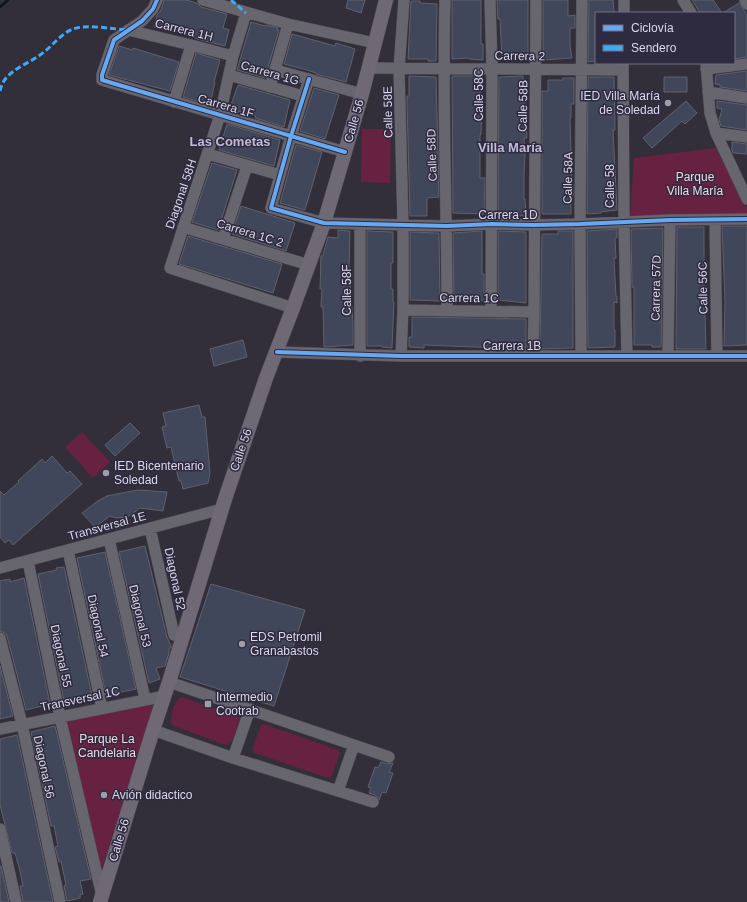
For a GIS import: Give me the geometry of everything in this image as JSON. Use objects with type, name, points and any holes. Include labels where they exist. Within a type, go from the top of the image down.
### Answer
[{"type":"main road","name":"Calle 56","points":[[101,899],[247,430],[324,222],[362,94],[386,0]]},
{"type":"street","points":[[128,30],[142,21],[153,9],[157,0]]},
{"type":"street","points":[[203,0],[288,24],[375,43]]},
{"type":"street","name":"Calle 58E","points":[[403,224],[400,69],[404,0]]},
{"type":"street","name":"Calle 58D","points":[[445,0],[443,69],[447,226],[447,310]]},
{"type":"street","name":"Calle 58C","points":[[490,0],[492,68],[492,311]]},
{"type":"street","name":"Calle 58B","points":[[533,356],[536,0]]},
{"type":"street","name":"Calle 58A","points":[[581,356],[580,224],[582,0]]},
{"type":"street","points":[[624,0],[624,12]]},
{"type":"street","points":[[683,0],[691,12]]},
{"type":"street","points":[[745,0],[747,4]]},
{"type":"street","name":"Diagonal 58H","points":[[246,13],[233,56],[220,115],[170,268],[293,308]]},
{"type":"street","points":[[270,87],[288,24]]},
{"type":"street","name":"Carrera 1H","points":[[128,30],[233,56]]},
{"type":"street","name":"Carrera 1F","points":[[128,30],[114,40],[102,75],[102,80],[345,152]]},
{"type":"street","points":[[174,102],[191,45]]},
{"type":"street","points":[[747,64],[706,66],[710,113],[716,133],[747,199]]},
{"type":"street","name":"Carrera 2","points":[[369,68],[492,68],[536,70],[623,67]]},
{"type":"street","name":"Calle 58","points":[[623,67],[627,356]]},
{"type":"street","points":[[276,70],[362,94]]},
{"type":"street","name":"Carrera 1G","points":[[229,75],[303,96]]},
{"type":"street","points":[[208,154],[280,175],[309,79]]},
{"type":"street","points":[[708,92],[747,98]]},
{"type":"street","points":[[716,133],[747,137]]},
{"type":"street","points":[[223,239],[247,166]]},
{"type":"street","points":[[735,174],[747,175]]},
{"type":"street","name":"Carrera 1D","points":[[280,175],[271,208],[324,222],[447,226],[492,224],[580,224],[670,220],[747,220]]},
{"type":"street","name":"Carrera 57D","points":[[668,356],[670,220]]},
{"type":"street","name":"Calle 56C","points":[[715,220],[717,356]]},
{"type":"street","name":"Calle 58F","points":[[360,224],[360,356]]},
{"type":"street","points":[[401,356],[404,310],[403,224]]},
{"type":"street","name":"Carrera 1C 2","points":[[183,227],[309,265]]},
{"type":"street","name":"Carrera 1C","points":[[404,310],[534,312]]},
{"type":"street","name":"Carrera 1B","points":[[277,352],[360,356],[747,356]]},
{"type":"street","name":"Transversal 1E","points":[[0,568],[222,509]]},
{"type":"street","name":"Diagonal 52","points":[[150,528],[174,635]]},
{"type":"street","name":"Diagonal 53","points":[[109,539],[145,699]]},
{"type":"street","name":"Diagonal 54","points":[[68,550],[102,708]]},
{"type":"street","name":"Diagonal 55","points":[[28,561],[60,717],[101,899]]},
{"type":"street","name":"Diagonal 56","points":[[0,638],[22,724],[60,902]]},
{"type":"street","points":[[169,682],[389,757]]},
{"type":"street","name":"Transversal 1C","points":[[0,729],[165,696]]},
{"type":"street","points":[[233,758],[250,709]]},
{"type":"street","points":[[153,730],[233,758],[373,802]]},
{"type":"street","points":[[338,791],[354,745]]},
{"type":"street","points":[[0,829],[16,902]]},
{"type":"green space","points":[[362,129],[391,129],[390,183],[361,182]]},
{"type":"green space","name":"Parque Villa María","points":[[716,148],[747,208],[747,216],[630,217],[634,158]]},
{"type":"green space","points":[[82,432],[110,462],[93,478],[65,447]]},
{"type":"green space","points":[[182,697],[238,717],[240,719],[232,741],[226,745],[174,726],[171,723],[172,712],[177,701]]},
{"type":"green space","name":"Parque La Candelaria","points":[[158,700],[101,870],[67,720]]},
{"type":"green space","points":[[264,724],[338,750],[340,753],[331,777],[325,777],[255,753],[252,750],[261,725]]},
{"type":"building","points":[[164,0],[186,0],[197,3],[201,7],[227,14],[223,28],[229,30],[225,46],[197,39],[175,31],[154,27],[157,15],[161,10]]},
{"type":"building","points":[[348,0],[365,0],[361,13],[346,8]]},
{"type":"building","points":[[452,0],[481,0],[481,44],[483,44],[483,60],[469,58],[452,59]]},
{"type":"building","points":[[497,0],[528,0],[528,59],[502,59],[500,19],[498,19]]},
{"type":"building","points":[[543,0],[568,0],[568,16],[575,15],[575,28],[570,28],[572,58],[543,60]]},
{"type":"building","points":[[589,0],[613,0],[614,12],[595,12],[595,61],[588,62]]},
{"type":"building","points":[[692,0],[713,0],[721,12],[699,12]]},
{"type":"building","points":[[411,1],[437,4],[436,61],[428,61],[428,59],[408,59]]},
{"type":"building","points":[[739,3],[747,15],[747,57],[735,59],[735,12],[725,12]]},
{"type":"building","points":[[251,22],[278,28],[277,30],[279,30],[265,78],[237,70]]},
{"type":"building","points":[[292,34],[335,46],[336,43],[355,49],[346,82],[284,64]]},
{"type":"building","points":[[119,46],[132,50],[133,48],[179,62],[170,91],[109,75]]},
{"type":"building","points":[[196,53],[220,60],[210,105],[183,97]]},
{"type":"building","points":[[747,71],[747,91],[720,87],[720,85],[715,84],[716,75]]},
{"type":"building","points":[[409,76],[436,77],[439,197],[427,198],[427,216],[410,216],[407,102],[407,96],[409,96]]},
{"type":"building","points":[[452,76],[481,76],[480,91],[482,106],[480,178],[485,178],[484,214],[453,213]]},
{"type":"building","points":[[523,76],[527,138],[524,138],[524,199],[526,216],[504,215],[504,217],[498,217],[499,77]]},
{"type":"building","points":[[588,77],[614,77],[615,130],[613,130],[617,210],[587,214]]},
{"type":"building","points":[[664,77],[687,77],[687,92],[664,92]]},
{"type":"building","points":[[563,78],[574,78],[574,104],[571,104],[570,119],[573,184],[571,214],[542,214],[542,91],[548,91],[548,80],[563,80]]},
{"type":"building","points":[[238,85],[290,100],[284,127],[255,118],[256,116],[229,110]]},
{"type":"building","points":[[314,88],[339,95],[325,139],[300,131]]},
{"type":"building","points":[[686,101],[697,113],[685,124],[682,121],[652,148],[643,138]]},
{"type":"building","points":[[717,101],[747,105],[747,130],[721,126],[719,120],[722,109],[717,108]]},
{"type":"building","points":[[227,124],[280,140],[274,166],[219,150]]},
{"type":"building","points":[[732,142],[747,144],[747,154],[733,153]]},
{"type":"building","points":[[296,145],[322,152],[305,210],[280,203]]},
{"type":"building","points":[[212,163],[237,170],[218,230],[192,222]]},
{"type":"building","points":[[241,206],[295,223],[286,251],[232,234]]},
{"type":"building","points":[[722,226],[747,226],[747,345],[724,346],[725,302]]},
{"type":"building","points":[[677,227],[704,227],[704,313],[706,349],[676,349]]},
{"type":"building","points":[[663,228],[661,347],[652,347],[652,345],[634,345],[634,287],[632,287],[631,229]]},
{"type":"building","points":[[617,229],[617,238],[615,238],[616,258],[614,258],[617,296],[617,303],[614,302],[615,347],[588,348],[587,231]]},
{"type":"building","points":[[338,230],[350,231],[349,268],[353,345],[324,347],[323,307],[321,307],[322,289],[320,289],[321,256],[323,255],[328,237],[338,238]]},
{"type":"building","points":[[367,231],[393,232],[393,263],[391,263],[391,289],[393,289],[394,302],[392,348],[367,346]]},
{"type":"building","points":[[482,231],[482,274],[484,274],[484,301],[454,301],[453,233]]},
{"type":"building","points":[[498,231],[526,232],[526,303],[498,300]]},
{"type":"building","points":[[558,231],[573,231],[573,348],[540,349],[542,234],[558,234]]},
{"type":"building","points":[[410,232],[439,233],[440,301],[410,300]]},
{"type":"building","points":[[188,236],[282,264],[273,293],[179,264]]},
{"type":"building","points":[[412,317],[526,319],[526,349],[424,345],[424,348],[409,347],[409,337],[412,337]]},
{"type":"building","points":[[243,340],[247,357],[214,366],[210,349]]},
{"type":"building","points":[[199,405],[202,417],[205,417],[210,473],[208,483],[183,489],[181,481],[179,481],[171,447],[167,448],[162,427],[166,426],[163,413]]},
{"type":"building","points":[[130,423],[140,433],[115,456],[105,445]]},
{"type":"building","points":[[52,456],[67,473],[70,471],[82,484],[13,545],[9,540],[5,543],[0,537],[0,491],[4,495],[42,459],[45,463]]},
{"type":"building","points":[[138,490],[167,492],[163,511],[140,508],[126,517],[116,518],[110,516],[95,527],[82,513],[107,496]]},
{"type":"building","points":[[145,546],[167,637],[171,646],[171,648],[169,648],[165,666],[156,668],[160,679],[149,683],[119,552]]},
{"type":"building","points":[[105,552],[136,689],[106,695],[77,558]]},
{"type":"building","points":[[64,567],[93,700],[81,703],[80,698],[64,701],[38,574]]},
{"type":"building","points":[[24,578],[50,704],[26,710],[7,636],[5,633],[0,631],[0,581],[10,579],[10,582]]},
{"type":"building","name":"EDS Petromil Granabastos","points":[[211,584],[305,610],[274,706],[180,677]]},
{"type":"building","points":[[0,666],[13,716],[0,719]]},
{"type":"building","points":[[55,726],[91,879],[80,881],[83,894],[80,895],[80,898],[67,901],[64,886],[66,885],[61,861],[59,862],[55,847],[58,846],[54,826],[51,826],[31,732]]},
{"type":"building","points":[[17,735],[53,902],[23,902],[20,886],[23,886],[19,867],[15,853],[12,853],[0,805],[0,739]]},
{"type":"building","points":[[381,762],[387,764],[393,763],[389,772],[393,773],[386,793],[382,792],[379,800],[375,795],[369,793],[371,788],[368,787],[375,767],[378,768]]},
{"type":"building","points":[[1,866],[9,902],[0,902]]},
{"type":"waterway","points":[[0,7],[8,0]]},
{"type":"marked path","points":[[231,0],[246,13]]},
{"type":"marked path","points":[[0,91],[4,81],[10,74],[39,55],[61,36],[73,29],[100,27],[128,30]]},
{"type":"cycle path","points":[[157,0],[153,9],[142,21],[114,40],[102,75],[102,80],[345,152]]},
{"type":"cycle path","points":[[309,79],[271,208],[324,223],[447,226],[747,219]]},
{"type":"cycle path","points":[[277,352],[401,356],[747,356]]},
{"type":"place","name":"IED Villa María de Soledad","points":[[668,103]]},
{"type":"place","name":"IED Bicentenario Soledad","points":[[106,473]]},
{"type":"place","name":"EDS Petromil Granabastos","points":[[242,644]]},
{"type":"place","name":"Intermedio Cootrab","points":[[208,704]]},
{"type":"place","name":"Avión didactico","points":[[104,795]]},
{"type":"district","name":"Las Cometas","points":[[230,141]]},
{"type":"district","name":"Villa María","points":[[510,147]]}]
